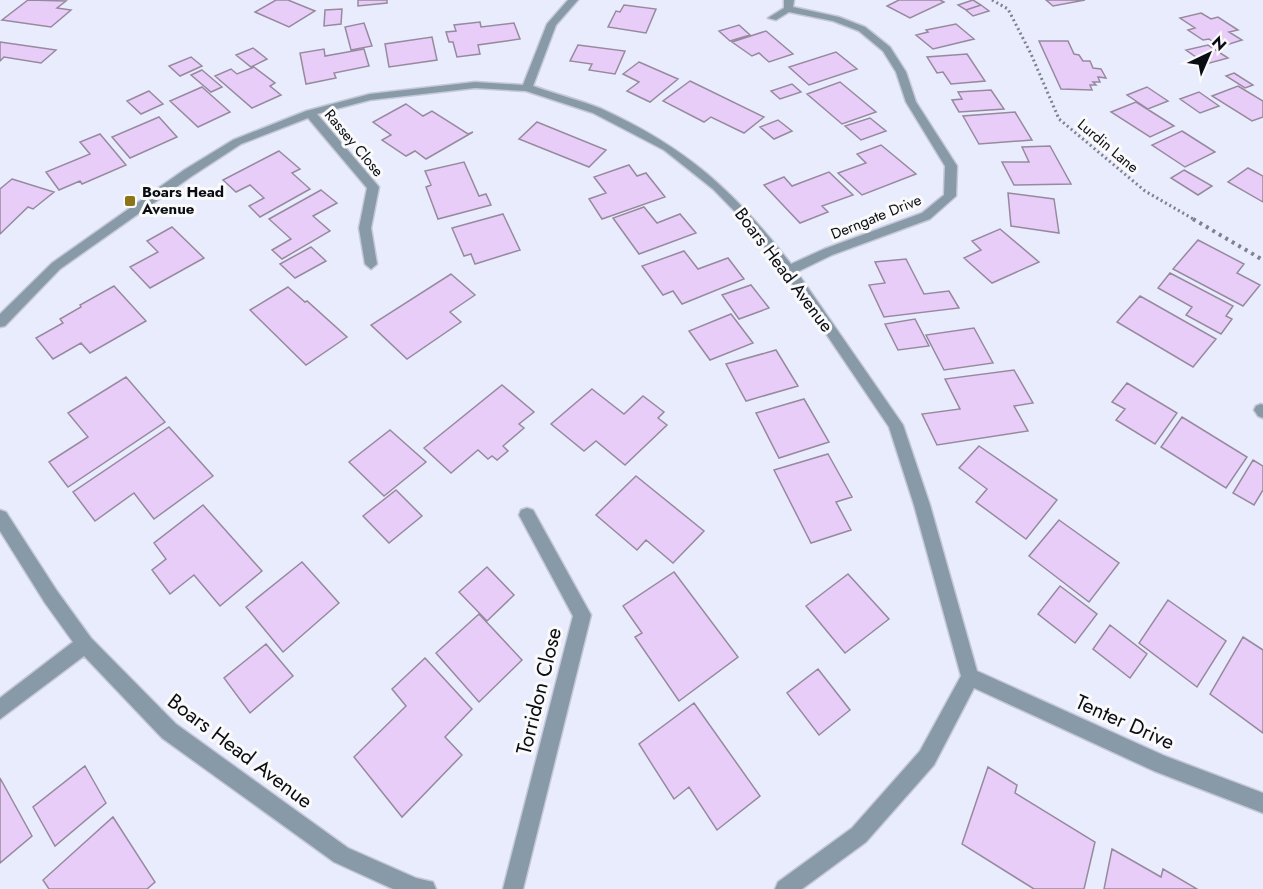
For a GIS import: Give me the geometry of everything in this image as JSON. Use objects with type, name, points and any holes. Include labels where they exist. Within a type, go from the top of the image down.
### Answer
[{"type":"street","points":[[527,88],[552,24],[573,0]]},
{"type":"street","name":"Derngate Drive","points":[[773,18],[788,5],[862,29],[887,49],[901,72],[911,102],[951,166],[950,196],[926,216],[828,252],[789,270]]},
{"type":"street","name":"Boars Head Avenue","points":[[0,322],[56,266],[188,173],[237,142],[310,113],[370,98],[475,85],[527,88],[597,111],[668,148],[717,186],[753,223],[789,270],[896,425],[922,505],[970,677]]},
{"type":"street","name":"Rassey Close","points":[[310,113],[374,187],[365,228],[371,264]]},
{"type":"street","name":"Torridon Close","points":[[513,889],[582,615],[527,515]]},
{"type":"street","name":"Boars Head Avenue","points":[[0,517],[51,597],[85,644],[169,731],[341,855],[415,888],[426,889]]},
{"type":"street","points":[[0,710],[85,644]]},
{"type":"street","points":[[785,889],[859,835],[927,758],[970,677]]},
{"type":"street","name":"Tenter Drive","points":[[970,677],[1161,764],[1263,803]]},
{"type":"path","name":"Lurdin Lane","points":[[992,0],[1008,9],[1031,54],[1059,119],[1145,191],[1263,260]]},
{"type":"building","points":[[28,0],[66,1],[57,8],[71,10],[51,27],[2,20]]},
{"type":"building","points":[[276,0],[288,0],[315,11],[289,27],[255,12]]},
{"type":"building","points":[[358,0],[387,0],[387,3],[358,6]]},
{"type":"building","points":[[899,0],[940,0],[944,2],[910,18],[887,6]]},
{"type":"building","points":[[973,0],[981,5],[966,10],[958,5]]},
{"type":"building","points":[[1046,0],[1085,0],[1053,6]]},
{"type":"building","points":[[624,5],[656,9],[646,33],[608,27],[616,11],[620,12]]},
{"type":"building","points":[[981,5],[989,11],[973,16],[966,10]]},
{"type":"building","points":[[342,9],[341,24],[324,26],[325,10]]},
{"type":"building","points":[[1201,13],[1211,19],[1218,17],[1238,30],[1229,32],[1242,40],[1220,47],[1209,39],[1203,40],[1188,30],[1195,28],[1180,18]]},
{"type":"building","points":[[480,22],[481,27],[514,23],[520,39],[478,45],[480,54],[457,57],[453,42],[449,42],[446,32],[456,31],[454,25]]},
{"type":"building","points":[[364,23],[372,46],[351,50],[345,27]]},
{"type":"building","points":[[956,24],[974,39],[933,49],[916,35],[928,32],[926,30]]},
{"type":"building","points":[[739,25],[750,35],[730,41],[719,31]]},
{"type":"building","points":[[766,31],[793,54],[769,62],[759,53],[752,56],[732,42]]},
{"type":"building","points":[[432,37],[437,60],[389,67],[385,44]]},
{"type":"building","points":[[1039,41],[1068,41],[1074,54],[1079,55],[1083,61],[1090,61],[1093,68],[1101,69],[1106,78],[1098,77],[1100,82],[1093,82],[1096,85],[1090,85],[1092,90],[1061,89]]},
{"type":"building","points":[[0,42],[56,50],[41,63],[4,57],[0,61]]},
{"type":"building","points":[[578,45],[625,51],[615,74],[589,70],[592,64],[570,61]]},
{"type":"building","points":[[1208,45],[1228,58],[1206,64],[1186,50]]},
{"type":"building","points":[[253,48],[267,59],[251,67],[236,55]]},
{"type":"building","points":[[324,49],[325,56],[364,49],[369,66],[334,73],[336,78],[306,84],[300,53]]},
{"type":"building","points":[[836,52],[857,69],[809,85],[789,67]]},
{"type":"building","points":[[967,54],[985,81],[951,84],[943,72],[937,73],[927,57]]},
{"type":"building","points":[[191,57],[202,66],[180,76],[169,66]]},
{"type":"building","points":[[639,62],[678,79],[650,102],[627,91],[639,82],[623,74]]},
{"type":"building","points":[[254,67],[275,83],[270,86],[281,95],[252,108],[215,76],[231,69],[237,74]]},
{"type":"building","points":[[202,70],[222,87],[211,92],[191,75]]},
{"type":"building","points":[[1234,73],[1253,85],[1245,88],[1226,76]]},
{"type":"building","points":[[690,81],[764,117],[744,133],[711,117],[704,122],[663,101]]},
{"type":"building","points":[[840,82],[876,112],[842,124],[807,94]]},
{"type":"building","points":[[792,84],[801,92],[780,99],[771,91]]},
{"type":"building","points":[[1238,86],[1263,101],[1263,117],[1252,121],[1212,96]]},
{"type":"building","points":[[202,87],[230,112],[198,127],[170,101]]},
{"type":"building","points":[[1147,87],[1168,101],[1148,109],[1127,95]]},
{"type":"building","points":[[991,90],[1004,109],[959,112],[952,100],[962,99],[958,92]]},
{"type":"building","points":[[149,91],[163,104],[141,114],[127,101]]},
{"type":"building","points":[[1199,92],[1219,106],[1200,113],[1180,99]]},
{"type":"building","points":[[1136,102],[1174,126],[1150,137],[1111,112]]},
{"type":"building","points":[[406,104],[423,116],[432,111],[468,134],[473,132],[426,159],[415,151],[406,156],[382,140],[391,135],[373,122]]},
{"type":"building","points":[[1015,112],[1032,140],[979,144],[963,116]]},
{"type":"building","points":[[159,117],[177,137],[130,158],[112,137]]},
{"type":"building","points":[[870,118],[886,131],[861,140],[845,126]]},
{"type":"building","points":[[778,120],[792,131],[774,139],[760,127]]},
{"type":"building","points":[[537,122],[606,150],[589,167],[519,139]]},
{"type":"building","points":[[1182,131],[1215,152],[1185,167],[1152,145]]},
{"type":"building","points":[[100,134],[126,165],[82,184],[80,181],[59,190],[46,172],[90,154],[80,142]]},
{"type":"building","points":[[881,145],[916,174],[862,195],[838,173],[866,163],[857,154]]},
{"type":"building","points":[[1050,146],[1071,184],[1014,185],[1002,162],[1029,162],[1022,147]]},
{"type":"building","points":[[279,151],[300,169],[292,173],[310,189],[260,217],[249,206],[264,198],[250,185],[236,192],[223,180]]},
{"type":"building","points":[[464,162],[479,196],[486,194],[491,205],[438,219],[426,187],[431,185],[425,171]]},
{"type":"building","points":[[629,165],[637,176],[646,173],[665,197],[602,219],[589,199],[606,193],[594,177]]},
{"type":"building","points":[[1248,168],[1263,176],[1263,202],[1228,182]]},
{"type":"building","points":[[1184,170],[1212,186],[1198,195],[1171,178]]},
{"type":"building","points":[[829,172],[853,195],[822,206],[828,212],[800,223],[764,185],[784,177],[792,186]]},
{"type":"building","points":[[12,179],[54,192],[33,209],[28,207],[0,234],[0,189]]},
{"type":"building","points":[[321,190],[337,203],[313,216],[330,231],[282,259],[272,250],[291,239],[269,219]]},
{"type":"building","points":[[1008,193],[1054,199],[1059,233],[1011,226]]},
{"type":"building","points":[[644,207],[657,223],[680,214],[696,233],[639,254],[613,218]]},
{"type":"building","points":[[503,214],[520,250],[475,264],[471,254],[464,256],[452,228]]},
{"type":"building","points":[[172,227],[204,258],[150,288],[130,267],[158,252],[147,241]]},
{"type":"building","points":[[1000,229],[1039,262],[992,283],[964,258],[981,250],[972,241]]},
{"type":"building","points":[[1198,240],[1244,264],[1237,273],[1260,285],[1243,306],[1173,269]]},
{"type":"building","points":[[311,247],[326,261],[295,278],[280,264]]},
{"type":"building","points":[[684,251],[698,269],[728,258],[744,279],[682,304],[673,291],[663,295],[642,266]]},
{"type":"building","points":[[906,259],[924,294],[949,291],[959,308],[884,317],[869,285],[885,283],[875,262]]},
{"type":"building","points":[[1170,273],[1233,306],[1226,316],[1232,319],[1221,334],[1186,315],[1192,307],[1158,288]]},
{"type":"building","points":[[451,274],[475,295],[450,312],[461,322],[407,359],[371,325]]},
{"type":"building","points":[[751,285],[769,308],[739,319],[722,295]]},
{"type":"building","points":[[114,286],[146,321],[90,353],[81,343],[53,359],[36,338],[63,323],[60,319],[81,307],[80,305]]},
{"type":"building","points":[[288,287],[347,337],[306,365],[250,310]]},
{"type":"building","points":[[1140,296],[1216,339],[1193,367],[1117,322]]},
{"type":"building","points":[[731,314],[753,343],[710,360],[689,331]]},
{"type":"building","points":[[915,319],[929,346],[898,350],[885,324]]},
{"type":"building","points":[[974,328],[993,363],[944,370],[926,335]]},
{"type":"building","points":[[776,350],[798,386],[746,401],[726,364]]},
{"type":"building","points":[[1014,370],[1033,403],[1014,406],[1028,431],[937,445],[922,414],[960,409],[945,379]]},
{"type":"building","points":[[126,377],[165,422],[68,487],[49,462],[88,437],[68,413]]},
{"type":"building","points":[[1127,383],[1177,413],[1155,444],[1116,420],[1125,409],[1112,402]]},
{"type":"building","points":[[502,385],[534,412],[519,424],[524,428],[503,446],[508,451],[497,460],[492,456],[488,459],[478,450],[451,473],[424,448]]},
{"type":"building","points":[[592,389],[624,414],[643,396],[664,412],[658,418],[667,425],[625,465],[596,441],[584,451],[551,424]]},
{"type":"building","points":[[804,399],[829,442],[779,458],[756,413]]},
{"type":"building","points":[[1182,417],[1247,457],[1226,488],[1161,447]]},
{"type":"building","points":[[169,427],[213,476],[154,519],[134,493],[95,521],[73,492]]},
{"type":"building","points":[[390,430],[426,462],[384,496],[349,462]]},
{"type":"building","points":[[979,446],[1057,500],[1026,539],[976,502],[987,489],[959,468]]},
{"type":"building","points":[[828,454],[852,497],[836,502],[851,530],[811,543],[774,470]]},
{"type":"building","points":[[1253,460],[1263,466],[1263,490],[1254,505],[1233,493]]},
{"type":"building","points":[[636,476],[704,531],[673,563],[646,540],[637,550],[596,515]]},
{"type":"building","points":[[396,490],[422,516],[389,543],[363,516]]},
{"type":"building","points":[[203,505],[262,571],[220,606],[194,575],[170,594],[152,570],[166,559],[154,543]]},
{"type":"building","points":[[1059,520],[1119,563],[1089,602],[1029,556]]},
{"type":"building","points":[[302,562],[339,603],[283,652],[246,607]]},
{"type":"building","points":[[487,567],[514,595],[487,621],[459,592]]},
{"type":"building","points":[[674,572],[738,657],[679,701],[635,637],[642,633],[623,606]]},
{"type":"building","points":[[848,574],[889,619],[845,653],[806,606]]},
{"type":"building","points":[[1060,586],[1097,614],[1075,643],[1038,614]]},
{"type":"building","points":[[1168,600],[1226,641],[1197,687],[1139,643]]},
{"type":"building","points":[[479,614],[522,660],[479,702],[436,653]]},
{"type":"building","points":[[1110,625],[1147,654],[1130,678],[1093,649]]},
{"type":"building","points":[[1243,637],[1263,650],[1263,733],[1210,694]]},
{"type":"building","points":[[266,644],[293,676],[250,713],[224,678]]},
{"type":"building","points":[[425,658],[472,709],[445,737],[462,755],[402,817],[354,757],[406,706],[392,689]]},
{"type":"building","points":[[818,669],[850,710],[819,735],[787,693]]},
{"type":"building","points":[[694,703],[760,796],[717,830],[689,787],[674,799],[639,744]]},
{"type":"building","points":[[85,766],[106,803],[55,846],[33,807]]},
{"type":"building","points":[[988,767],[1017,785],[1015,793],[1095,842],[1084,889],[1034,889],[962,844]]},
{"type":"building","points":[[0,778],[32,836],[0,863]]},
{"type":"building","points":[[113,817],[155,882],[147,889],[49,889],[43,880]]},
{"type":"building","points":[[1112,849],[1161,877],[1163,869],[1197,889],[1104,889]]},
{"type":"place","name":"Boars Head Avenue","points":[[130,201]]}]
